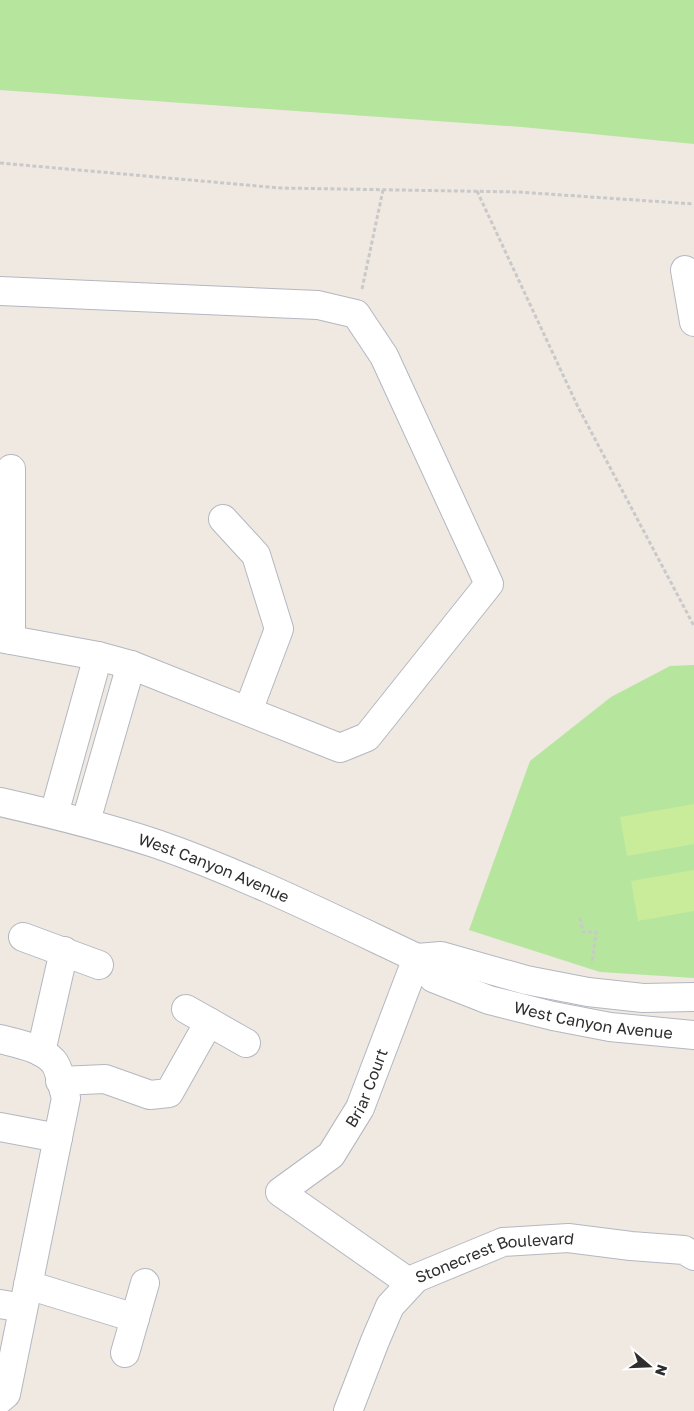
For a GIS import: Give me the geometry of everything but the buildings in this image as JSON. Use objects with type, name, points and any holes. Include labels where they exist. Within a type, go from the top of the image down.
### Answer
[{"type":"street","points":[[685,270],[694,322]]},
{"type":"street","points":[[0,291],[318,305],[356,314],[384,356],[489,584],[367,737],[340,748],[131,665],[98,656],[5,639],[11,469]]},
{"type":"street","points":[[223,519],[256,556],[278,629],[248,711]]},
{"type":"street","points":[[54,814],[98,656]]},
{"type":"street","points":[[86,821],[131,665]]},
{"type":"street","name":"West Canyon Avenue","points":[[0,802],[86,821],[158,845],[242,877],[417,958],[433,978],[489,1000],[553,1016],[610,1027],[694,1035]]},
{"type":"street","points":[[23,937],[99,965]]},
{"type":"street","points":[[41,1052],[64,952]]},
{"type":"street","name":"West Canyon Avenue","points":[[417,958],[441,956],[526,980],[588,992],[643,998],[694,997]]},
{"type":"street","name":"Briar Court","points":[[410,1283],[280,1192],[331,1155],[360,1108],[417,958]]},
{"type":"street","points":[[60,1081],[105,1080],[150,1095],[169,1093],[197,1015],[246,1043]]},
{"type":"street","points":[[0,1040],[26,1046],[41,1052],[55,1062],[66,1098],[58,1138],[17,1299],[6,1394],[0,1398]]},
{"type":"street","points":[[0,1127],[58,1138]]},
{"type":"street","name":"Stonecrest Boulevard","points":[[348,1411],[390,1306],[416,1278],[503,1242],[568,1238],[684,1250],[694,1256]]},
{"type":"street","points":[[125,1353],[145,1283]]},
{"type":"street","points":[[17,1299],[135,1318]]},
{"type":"path","points":[[0,163],[280,188],[518,192],[694,204]]},
{"type":"path","points":[[356,314],[383,190]]},
{"type":"path","points":[[477,191],[578,407],[694,626]]},
{"type":"path","points":[[580,918],[583,932],[596,932],[592,964]]},
{"type":"green space","points":[[0,0],[694,0],[694,144],[522,127],[0,90]]},
{"type":"green space","points":[[694,665],[694,978],[600,972],[469,930],[530,761],[611,697],[670,666]]},
{"type":"green space","points":[[694,804],[694,844],[627,856],[620,817]]},
{"type":"green space","points":[[694,870],[694,911],[638,921],[631,881]]}]
